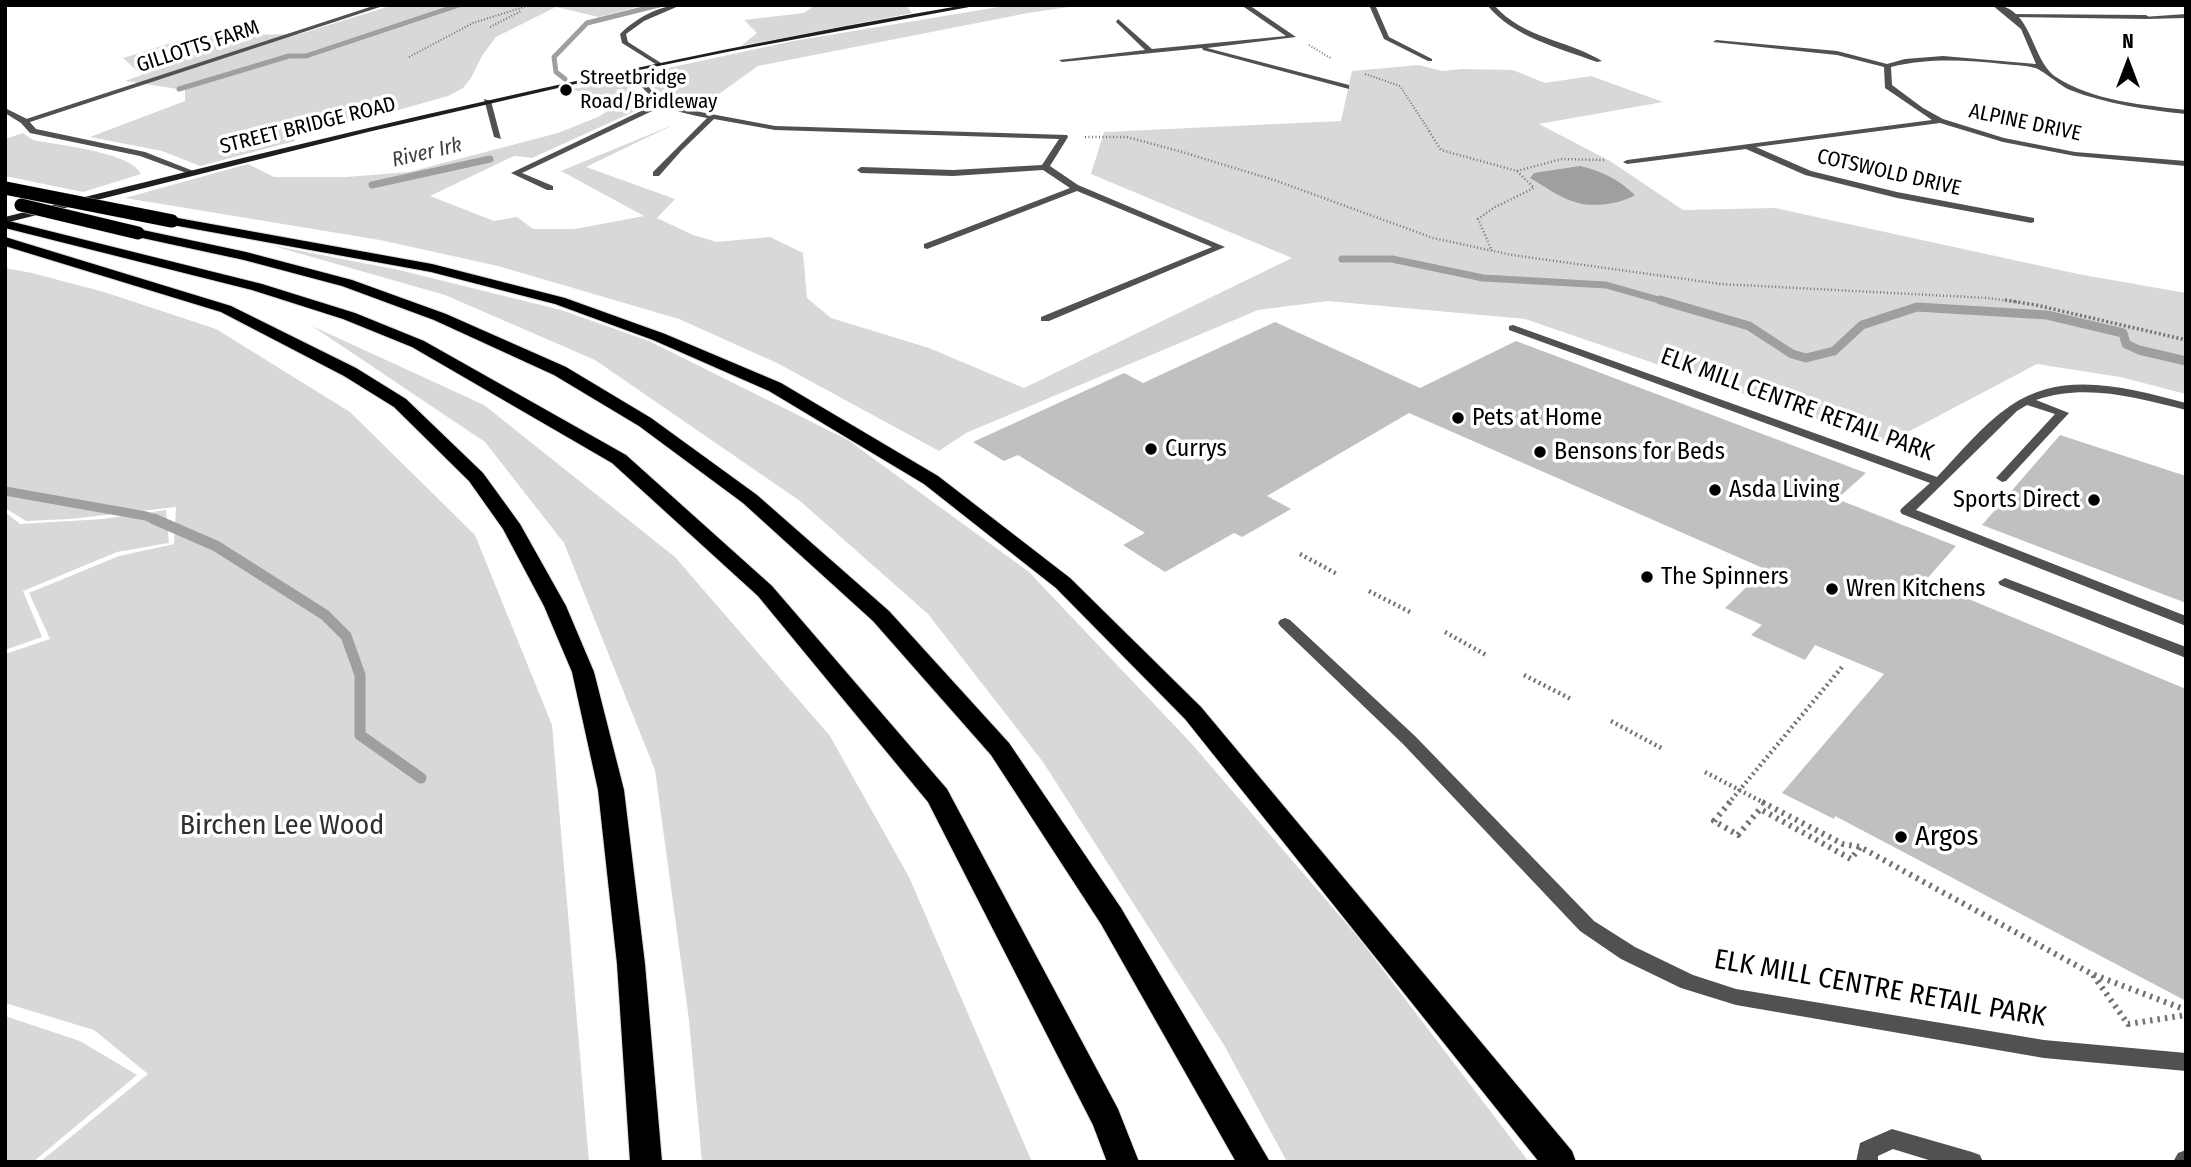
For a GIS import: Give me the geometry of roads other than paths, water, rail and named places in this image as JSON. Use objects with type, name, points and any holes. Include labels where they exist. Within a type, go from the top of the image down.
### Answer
[{"type":"highway","points":[[5,188],[432,268],[560,301],[659,337],[775,387],[931,480],[1063,583],[1193,713],[1560,1162]]},
{"type":"highway","points":[[5,201],[246,256],[347,283],[440,317],[561,371],[645,422],[750,499],[881,616],[1000,749],[1111,916],[1254,1162]]},
{"type":"highway","points":[[5,222],[257,287],[349,316],[418,344],[619,459],[765,591],[938,796],[1107,1120],[1123,1162]]},
{"type":"highway","points":[[5,241],[226,309],[350,372],[400,403],[476,477],[513,528],[555,606],[583,672],[611,790],[631,964],[646,1162]]},
{"type":"main road","name":"STREET BRIDGE ROAD","points":[[5,222],[192,172],[487,101],[835,29],[977,5]]},
{"type":"street","name":"GILLOTTS FARM","points":[[24,121],[383,5]]},
{"type":"street","points":[[659,64],[625,43],[623,34],[630,26],[678,5]]},
{"type":"street","points":[[1062,60],[1293,37],[1244,5]]},
{"type":"street","points":[[1380,5],[1372,6],[1386,38],[1430,60]]},
{"type":"street","points":[[1490,5],[1494,12],[1531,35],[1600,61]]},
{"type":"street","points":[[1995,5],[2012,15],[2029,34],[2040,65],[2049,76],[2082,91],[2121,102],[2186,112]]},
{"type":"street","points":[[2012,15],[2186,16]]},
{"type":"street","points":[[2147,17],[2171,28]]},
{"type":"street","points":[[1118,21],[1150,51]]},
{"type":"street","points":[[1716,42],[1837,53],[1888,66],[1900,62],[1958,59],[2040,65]]},
{"type":"street","points":[[1198,47],[1346,87]]},
{"type":"street","name":"ALPINE DRIVE","points":[[1888,66],[1888,86],[1940,121],[2003,140],[2075,153],[2186,164]]},
{"type":"street","points":[[632,69],[649,93],[677,110],[775,128],[1063,137],[1045,167]]},
{"type":"street","points":[[487,101],[498,137]]},
{"type":"street","points":[[550,188],[515,173],[665,103]]},
{"type":"street","points":[[5,110],[24,121],[33,131],[142,155],[192,172]]},
{"type":"street","points":[[656,174],[712,117]]},
{"type":"street","name":"COTSWOLD DRIVE","points":[[1627,162],[1940,121]]},
{"type":"street","name":"COTSWOLD DRIVE","points":[[1745,146],[1808,173],[1897,195],[2031,220]]},
{"type":"street","points":[[861,170],[953,173],[1045,167],[1077,188],[1220,247],[1045,319]]},
{"type":"street","points":[[927,246],[1077,188]]},
{"type":"street","name":"ELK MILL CENTRE RETAIL PARK","points":[[1513,328],[1939,482],[1907,511],[2186,621]]},
{"type":"street","points":[[1939,482],[2013,409],[2044,392],[2084,388],[2132,392],[2186,407]]},
{"type":"street","points":[[2002,478],[2063,414],[2026,401]]},
{"type":"street","points":[[2006,582],[2186,653]]},
{"type":"street","name":"ELK MILL CENTRE RETAIL PARK","points":[[1285,624],[1409,740],[1587,926],[1628,953],[1688,982],[1736,997],[2044,1049],[2186,1062]]},
{"type":"street","points":[[1867,1162],[1868,1150],[1892,1139],[1972,1162]]},
{"type":"waterway","points":[[179,89],[289,56],[306,56],[459,5]]},
{"type":"waterway","name":"River Irk","points":[[565,79],[556,72],[554,57],[587,23],[659,5]]},
{"type":"waterway","name":"River Irk","points":[[372,185],[490,159]]},
{"type":"waterway","points":[[1342,259],[1392,259],[1483,278],[1606,285],[1666,302]]},
{"type":"waterway","points":[[1660,300],[1749,326],[1792,354],[1806,358],[1834,351],[1862,325],[1917,307],[2047,315],[2123,333],[2126,344],[2139,350],[2186,361]]},
{"type":"waterway","points":[[5,491],[146,516],[158,521]]},
{"type":"waterway","points":[[154,519],[216,546],[325,615],[346,636],[360,675],[360,735],[421,778]]},
{"type":"place","name":"Streetbridge Road/Bridleway","points":[[566,90]]},
{"type":"place","name":"Pets at Home","points":[[1458,418]]},
{"type":"place","name":"Currys","points":[[1151,449]]},
{"type":"place","name":"Bensons for Beds","points":[[1540,452]]},
{"type":"place","name":"Asda Living","points":[[1715,490]]},
{"type":"place","name":"Sports Direct","points":[[2094,500]]},
{"type":"place","name":"The Spinners","points":[[1647,577]]},
{"type":"place","name":"Wren Kitchens","points":[[1832,589]]},
{"type":"place","name":"Argos","points":[[1901,837]]},
{"type":"park label","name":"Birchen Lee Wood","points":[[282,826]]}]
